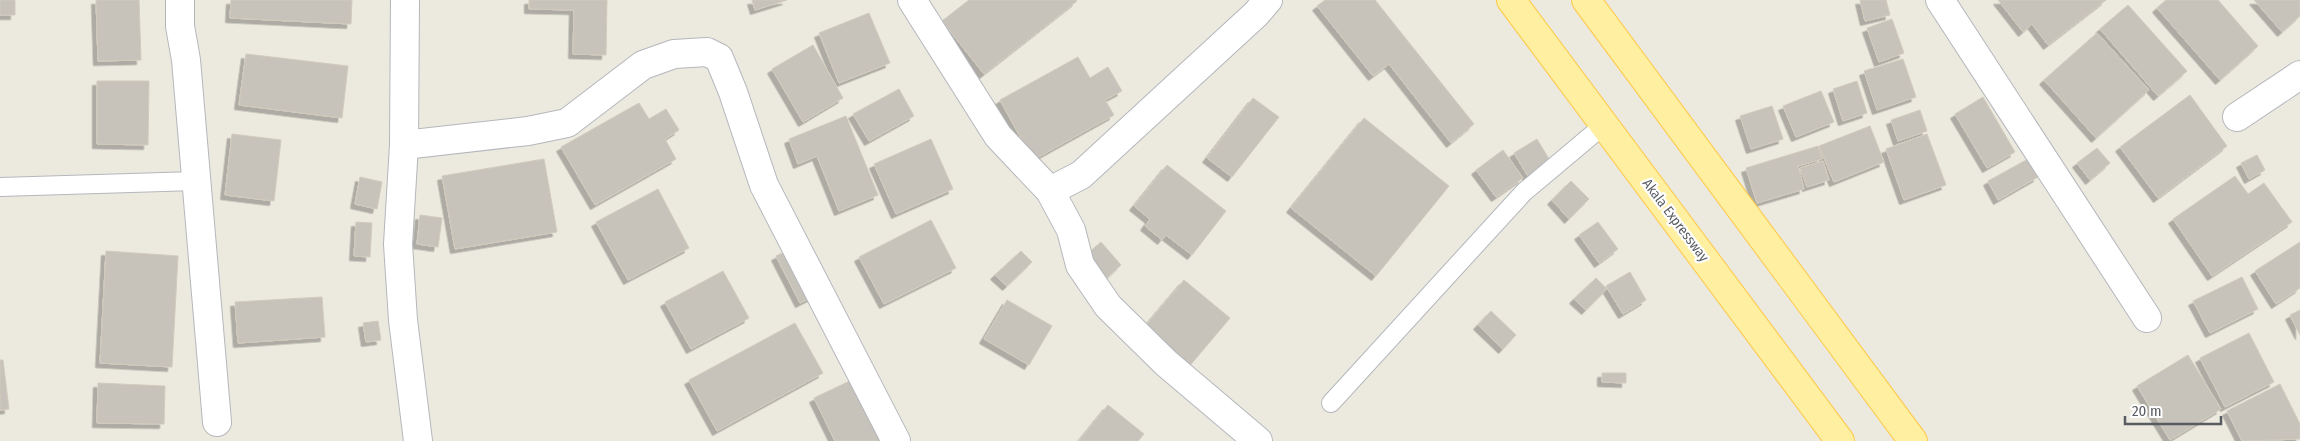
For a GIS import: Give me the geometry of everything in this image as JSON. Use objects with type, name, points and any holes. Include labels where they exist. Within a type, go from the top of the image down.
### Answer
[{"type":"main road","name":"Akala Expressway","points":[[1511,0],[1840,441]]},
{"type":"main road","points":[[1586,0],[1913,441]]},
{"type":"street","points":[[180,0],[180,26],[186,60],[217,422]]},
{"type":"street","points":[[405,0],[404,145],[398,244],[403,320],[418,441]]},
{"type":"street","points":[[912,0],[998,136],[1050,191],[1071,230],[1080,264],[1108,306],[1166,363],[1258,441]]},
{"type":"street","points":[[1050,191],[1081,175],[1256,14],[1268,0]]},
{"type":"street","points":[[1940,0],[2147,318]]},
{"type":"street","points":[[404,145],[528,132],[566,123],[643,65],[674,54],[707,52],[719,58],[733,92],[764,185],[896,441]]},
{"type":"street","points":[[2237,117],[2300,75]]},
{"type":"lane","points":[[1331,403],[1524,192],[1605,124]]},
{"type":"lane","points":[[0,187],[196,182]]},
{"type":"building","points":[[0,0],[15,0],[15,15],[0,15]]},
{"type":"building","points":[[96,0],[139,0],[141,60],[98,61]]},
{"type":"building","points":[[231,0],[352,0],[351,24],[230,18]]},
{"type":"building","points":[[529,0],[607,0],[606,55],[573,54],[574,10],[529,9]]},
{"type":"building","points":[[752,0],[787,0],[755,10]]},
{"type":"building","points":[[969,0],[1077,1],[984,74],[942,21]]},
{"type":"building","points":[[1325,0],[1375,0],[1474,124],[1451,143],[1389,64],[1373,76],[1317,6]]},
{"type":"building","points":[[1860,0],[1886,0],[1890,15],[1865,21]]},
{"type":"building","points":[[1998,0],[2106,0],[2048,45],[2032,24],[2023,32]]},
{"type":"building","points":[[2166,0],[2218,0],[2258,46],[2220,80],[2157,8]]},
{"type":"building","points":[[2254,0],[2300,0],[2300,16],[2282,32]]},
{"type":"building","points":[[2128,5],[2187,71],[2158,96],[2100,29]]},
{"type":"building","points":[[869,13],[890,63],[839,83],[819,33]]},
{"type":"building","points":[[1892,19],[1904,53],[1879,62],[1867,28]]},
{"type":"building","points":[[2097,33],[2149,90],[2096,138],[2044,80]]},
{"type":"building","points":[[813,45],[843,98],[803,122],[772,69]]},
{"type":"building","points":[[246,54],[348,66],[342,118],[239,105]]},
{"type":"building","points":[[1078,57],[1090,78],[1108,67],[1122,91],[1105,100],[1114,115],[1033,160],[1000,100]]},
{"type":"building","points":[[1903,59],[1916,97],[1877,110],[1864,71]]},
{"type":"building","points":[[97,81],[149,81],[148,145],[97,144]]},
{"type":"building","points":[[1857,81],[1867,113],[1843,121],[1833,89]]},
{"type":"building","points":[[899,89],[914,116],[869,141],[853,114]]},
{"type":"building","points":[[1821,91],[1834,122],[1796,137],[1783,106]]},
{"type":"building","points":[[2190,95],[2227,146],[2158,198],[2120,147]]},
{"type":"building","points":[[1983,97],[2015,152],[1987,168],[1955,114]]},
{"type":"building","points":[[1253,98],[1279,117],[1232,177],[1207,158]]},
{"type":"building","points":[[639,103],[649,119],[666,109],[679,130],[665,139],[676,159],[595,205],[561,147]]},
{"type":"building","points":[[1772,106],[1783,139],[1751,149],[1740,116]]},
{"type":"building","points":[[1920,110],[1927,131],[1898,141],[1891,120]]},
{"type":"building","points":[[846,116],[878,195],[839,211],[817,156],[798,164],[789,139]]},
{"type":"building","points":[[1364,118],[1449,186],[1376,276],[1291,208]]},
{"type":"building","points":[[1870,126],[1884,162],[1834,182],[1819,146]]},
{"type":"building","points":[[232,134],[281,140],[274,201],[225,195]]},
{"type":"building","points":[[1927,134],[1946,185],[1904,200],[1886,149]]},
{"type":"building","points":[[931,139],[953,189],[896,214],[874,164]]},
{"type":"building","points":[[1537,139],[1552,164],[1529,178],[1514,153]]},
{"type":"building","points":[[1818,146],[1822,159],[1798,166],[1804,189],[1757,203],[1746,168]]},
{"type":"building","points":[[2097,148],[2110,163],[2090,180],[2077,163]]},
{"type":"building","points":[[1503,150],[1523,178],[1496,197],[1476,170]]},
{"type":"building","points":[[2257,155],[2265,170],[2249,179],[2241,163]]},
{"type":"building","points":[[544,159],[557,232],[455,249],[442,176]]},
{"type":"building","points":[[2028,159],[2038,177],[1998,200],[1988,181]]},
{"type":"building","points":[[1823,161],[1829,180],[1807,187],[1800,168]]},
{"type":"building","points":[[1167,165],[1226,211],[1192,255],[1166,235],[1162,240],[1145,226],[1150,219],[1134,206]]},
{"type":"building","points":[[2235,176],[2248,194],[2264,183],[2292,222],[2212,276],[2173,219]]},
{"type":"building","points":[[360,177],[382,182],[377,209],[355,204]]},
{"type":"building","points":[[1571,181],[1589,199],[1569,219],[1552,200]]},
{"type":"building","points":[[658,189],[689,248],[628,280],[596,222]]},
{"type":"building","points":[[420,215],[442,218],[438,247],[417,244]]},
{"type":"building","points":[[931,220],[956,268],[884,304],[859,257]]},
{"type":"building","points":[[356,222],[372,223],[370,257],[354,256]]},
{"type":"building","points":[[1598,222],[1618,249],[1599,263],[1579,235]]},
{"type":"building","points":[[1101,242],[1121,265],[1106,279],[1086,255]]},
{"type":"building","points":[[2300,242],[2300,288],[2276,304],[2255,271]]},
{"type":"building","points":[[795,247],[818,294],[800,303],[776,256]]},
{"type":"building","points":[[106,251],[178,256],[172,367],[100,363]]},
{"type":"building","points":[[1021,251],[1032,262],[1007,286],[995,275]]},
{"type":"building","points":[[723,271],[749,318],[691,349],[665,302]]},
{"type":"building","points":[[1630,272],[1646,300],[1623,314],[1606,286]]},
{"type":"building","points":[[2242,277],[2258,309],[2210,333],[2193,301]]},
{"type":"building","points":[[1596,278],[1607,289],[1586,310],[1574,299]]},
{"type":"building","points":[[1184,280],[1230,318],[1187,369],[1141,331]]},
{"type":"building","points":[[322,297],[325,337],[238,343],[235,302]]},
{"type":"building","points":[[1007,300],[1052,326],[1029,365],[984,339]]},
{"type":"building","points":[[2300,310],[2300,335],[2290,315]]},
{"type":"building","points":[[1491,311],[1516,335],[1503,349],[1478,325]]},
{"type":"building","points":[[378,321],[381,340],[366,342],[363,323]]},
{"type":"building","points":[[795,323],[823,373],[717,431],[689,380]]},
{"type":"building","points":[[2249,333],[2274,382],[2225,407],[2200,358]]},
{"type":"building","points":[[2188,355],[2221,409],[2170,440],[2137,386]]},
{"type":"building","points":[[0,360],[3,360],[9,409],[0,410]]},
{"type":"building","points":[[1602,373],[1626,373],[1626,383],[1602,382]]},
{"type":"building","points":[[858,377],[888,438],[880,441],[835,441],[814,398]]},
{"type":"building","points":[[98,383],[165,386],[164,424],[97,423]]},
{"type":"building","points":[[2280,384],[2300,424],[2300,439],[2242,441],[2227,411]]},
{"type":"building","points":[[1108,405],[1144,434],[1138,441],[1079,441]]}]
